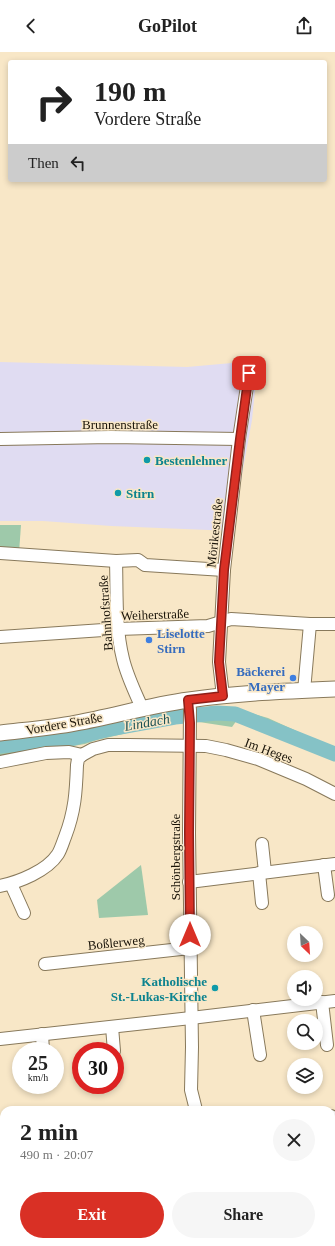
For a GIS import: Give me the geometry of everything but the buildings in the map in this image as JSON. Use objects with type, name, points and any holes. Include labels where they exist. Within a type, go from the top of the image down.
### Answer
[{"type":"main road","name":"Vordere Straße","points":[[0,733],[71,724],[142,708],[189,705],[223,696],[335,689]]},
{"type":"street","name":"Mörikestraße","points":[[223,696],[219,662],[224,570],[249,373]]},
{"type":"street","name":"Brunnenstraße","points":[[0,439],[111,437],[240,439]]},
{"type":"street","points":[[0,553],[138,560],[145,566],[224,570]]},
{"type":"street","name":"Bahnhofstraße","points":[[116,560],[118,629],[123,659],[142,708]]},
{"type":"street","name":"Weiherstraße","points":[[0,637],[118,629],[208,626],[231,619],[310,624],[335,624]]},
{"type":"street","points":[[304,690],[310,624]]},
{"type":"street","name":"Schönbergstraße","points":[[189,705],[189,882],[192,1047],[190,1090],[195,1106]]},
{"type":"street","name":"Im Heges","points":[[82,755],[93,749],[108,746],[190,741],[258,758],[306,779],[335,794]]},
{"type":"street","points":[[0,762],[46,753],[69,752],[82,755]]},
{"type":"street","points":[[24,913],[6,885],[40,870],[58,854],[70,822],[75,800],[78,759],[82,755]]},
{"type":"street","points":[[262,844],[262,903]]},
{"type":"street","points":[[189,882],[330,865],[328,895]]},
{"type":"street","name":"Boßlerweg","points":[[45,964],[190,948]]},
{"type":"street","points":[[323,1002],[335,1001]]},
{"type":"street","points":[[0,1039],[288,1006]]},
{"type":"street","points":[[322,1006],[327,1045]]},
{"type":"street","points":[[253,1010],[260,1055]]},
{"type":"street","points":[[112,1027],[113,1042]]},
{"type":"street","points":[[42,1034],[43,1042]]},
{"type":"shaded area","points":[[0,362],[187,367],[243,362],[257,372],[252,420],[233,531],[111,526],[43,521],[0,521]]},
{"type":"green space","points":[[0,525],[21,525],[19,553],[0,550]]},
{"type":"green space","points":[[234,708],[268,718],[303,734],[298,745],[237,720],[232,727],[199,722],[203,711],[208,709]]},
{"type":"green space","points":[[175,713],[183,720],[85,744],[0,758],[0,749],[85,739],[84,731]]},
{"type":"green space","points":[[141,865],[148,915],[99,918],[97,900]]},
{"type":"waterway","name":"Lindach","points":[[0,746],[74,738],[109,729],[175,717],[217,713],[235,714],[335,754]]},
{"type":"place","name":"Bestenlehner","points":[[147,460]]},
{"type":"place","name":"Stirn","points":[[118,493]]},
{"type":"place","name":"Liselotte Stirn","points":[[149,640]]},
{"type":"place","name":"Bäckerei Mayer","points":[[293,678]]},
{"type":"place","name":"Katholische St.-Lukas-Kirche","points":[[215,988]]},
{"type":"route","points":[[190,935],[190,710],[188,700],[223,696],[219,662],[224,570],[249,373]]}]
